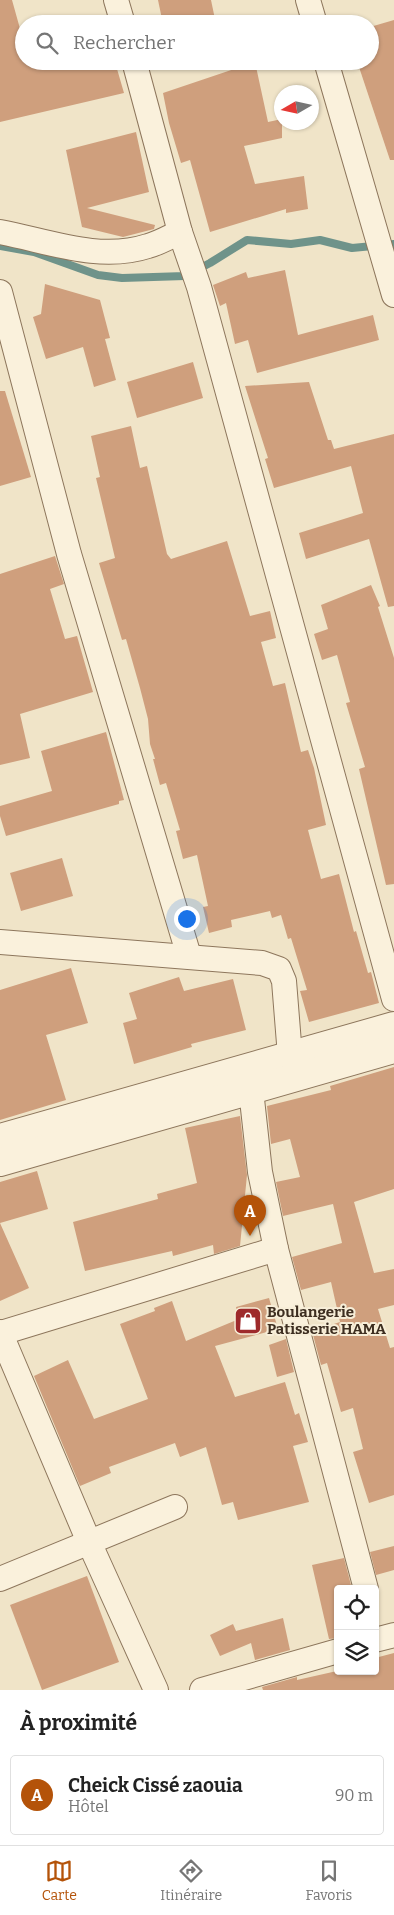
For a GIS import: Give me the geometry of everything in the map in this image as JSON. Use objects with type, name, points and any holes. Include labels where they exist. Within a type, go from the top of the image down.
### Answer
[{"type":"street","points":[[116,0],[120,15]]},
{"type":"street","points":[[308,0],[312,15]]},
{"type":"street","points":[[136,70],[180,232],[199,287],[394,999]]},
{"type":"street","points":[[329,70],[394,295]]},
{"type":"street","points":[[0,232],[52,246],[115,252],[150,246],[180,232]]},
{"type":"street","points":[[0,292],[69,554],[189,956]]},
{"type":"street","points":[[0,942],[262,963],[279,969],[284,981],[290,1056]]},
{"type":"street","points":[[0,1162],[250,1078],[290,1056],[394,1026]]},
{"type":"street","points":[[0,1138],[250,1078],[394,1049]]},
{"type":"street","points":[[250,1078],[260,1172],[276,1249],[365,1585]]},
{"type":"street","points":[[156,1690],[89,1542],[0,1333],[276,1249]]},
{"type":"street","points":[[0,1579],[175,1507]]},
{"type":"street","points":[[202,1690],[334,1652]]},
{"type":"building","points":[[0,0],[12,0],[16,15],[15,70],[117,70],[124,93],[0,122]]},
{"type":"building","points":[[158,0],[211,0],[214,15],[161,15]]},
{"type":"building","points":[[394,20],[394,160],[390,160],[360,70],[379,70],[379,24]]},
{"type":"building","points":[[231,70],[257,70],[268,122],[274,121],[274,130],[282,130],[282,138],[244,146],[255,184],[304,176],[308,209],[286,213],[286,209],[210,232],[190,160],[181,163],[169,123],[163,93]]},
{"type":"building","points":[[136,132],[149,192],[87,208],[155,225],[154,229],[123,237],[82,227],[66,150]]},
{"type":"building","points":[[285,270],[298,335],[373,315],[379,340],[257,373],[248,340],[235,344],[226,303],[220,306],[213,285],[246,272],[248,278]]},
{"type":"building","points":[[45,284],[100,300],[110,338],[105,339],[116,380],[94,387],[83,347],[46,359],[33,317],[41,314]]},
{"type":"building","points":[[193,362],[203,398],[137,418],[127,382]]},
{"type":"building","points":[[309,382],[328,440],[331,440],[334,449],[394,434],[394,606],[388,607],[369,539],[306,559],[299,533],[363,513],[351,466],[274,488],[265,459],[268,458],[245,386]]},
{"type":"building","points":[[0,391],[5,391],[31,477],[0,486]]},
{"type":"building","points":[[131,426],[140,468],[147,466],[167,554],[171,559],[227,541],[250,616],[270,611],[276,638],[261,642],[273,686],[285,683],[301,752],[308,750],[314,768],[326,825],[308,830],[321,879],[339,874],[354,932],[356,931],[368,973],[371,972],[379,1003],[309,1022],[300,991],[307,990],[291,938],[288,939],[281,915],[272,918],[270,911],[231,920],[232,927],[209,933],[203,907],[208,906],[197,855],[183,859],[176,831],[180,830],[166,783],[160,785],[153,759],[155,759],[150,744],[148,719],[140,688],[126,639],[122,640],[99,563],[115,558],[96,478],[100,477],[91,436]]},
{"type":"building","points":[[55,556],[64,584],[50,589],[65,639],[77,636],[93,692],[20,714],[30,758],[0,765],[0,574]]},
{"type":"building","points":[[371,585],[380,606],[378,607],[394,658],[394,884],[386,885],[359,769],[365,767],[346,703],[350,702],[337,655],[322,660],[314,634],[328,629],[321,605]]},
{"type":"building","points":[[106,732],[124,800],[119,801],[119,804],[6,836],[0,816],[0,806],[52,791],[41,751]]},
{"type":"building","points":[[62,858],[73,896],[21,911],[10,873]]},
{"type":"building","points":[[71,968],[88,1023],[46,1035],[66,1100],[0,1120],[0,990]]},
{"type":"building","points":[[179,977],[184,991],[233,979],[246,1030],[191,1044],[192,1047],[134,1064],[123,1023],[137,1019],[129,993]]},
{"type":"building","points":[[394,1067],[394,1189],[354,1202],[374,1273],[394,1269],[394,1305],[378,1309],[390,1348],[394,1347],[394,1495],[369,1503],[353,1452],[363,1449],[353,1408],[341,1412],[327,1363],[321,1365],[312,1331],[340,1322],[331,1282],[301,1290],[292,1257],[342,1243],[333,1204],[283,1216],[276,1182],[300,1177],[290,1139],[271,1144],[267,1106],[331,1090],[330,1086]]},
{"type":"building","points":[[240,1116],[247,1175],[240,1246],[214,1254],[213,1245],[173,1256],[172,1251],[85,1271],[73,1222],[158,1199],[157,1194],[197,1183],[185,1128]]},
{"type":"building","points":[[37,1171],[48,1209],[0,1223],[0,1182]]},
{"type":"building","points":[[0,1223],[29,1288],[0,1301]]},
{"type":"building","points":[[269,1298],[278,1329],[215,1346],[235,1397],[285,1382],[295,1415],[299,1413],[308,1442],[293,1446],[309,1502],[238,1520],[233,1502],[222,1505],[206,1447],[180,1457],[175,1443],[109,1467],[111,1473],[80,1486],[34,1376],[68,1360],[94,1419],[148,1399],[120,1324],[155,1311],[154,1308],[172,1301],[186,1341],[239,1319],[236,1307]]},
{"type":"building","points":[[286,1339],[294,1372],[277,1377],[269,1345]]},
{"type":"building","points":[[394,1546],[394,1570],[376,1575],[370,1552]]},
{"type":"building","points":[[344,1558],[351,1585],[334,1585],[334,1638],[329,1639],[312,1565]]},
{"type":"building","points":[[87,1576],[119,1662],[42,1690],[10,1605]]},
{"type":"building","points":[[283,1618],[290,1650],[255,1660],[251,1643],[220,1656],[210,1635],[233,1624],[236,1631]]},
{"type":"building","points":[[394,1653],[394,1690],[263,1690],[262,1687],[297,1677],[297,1680],[334,1672],[334,1675],[379,1675],[379,1657]]},
{"type":"waterway","points":[[0,246],[34,252],[98,275],[122,278],[185,276],[247,240],[291,244],[320,240],[352,248],[394,244]]},
{"type":"place","name":"Cheick Cissé zaouia","points":[[250,1236]]},
{"type":"place","name":"Boulangerie Patisserie HAMA","points":[[248,1321]]}]
